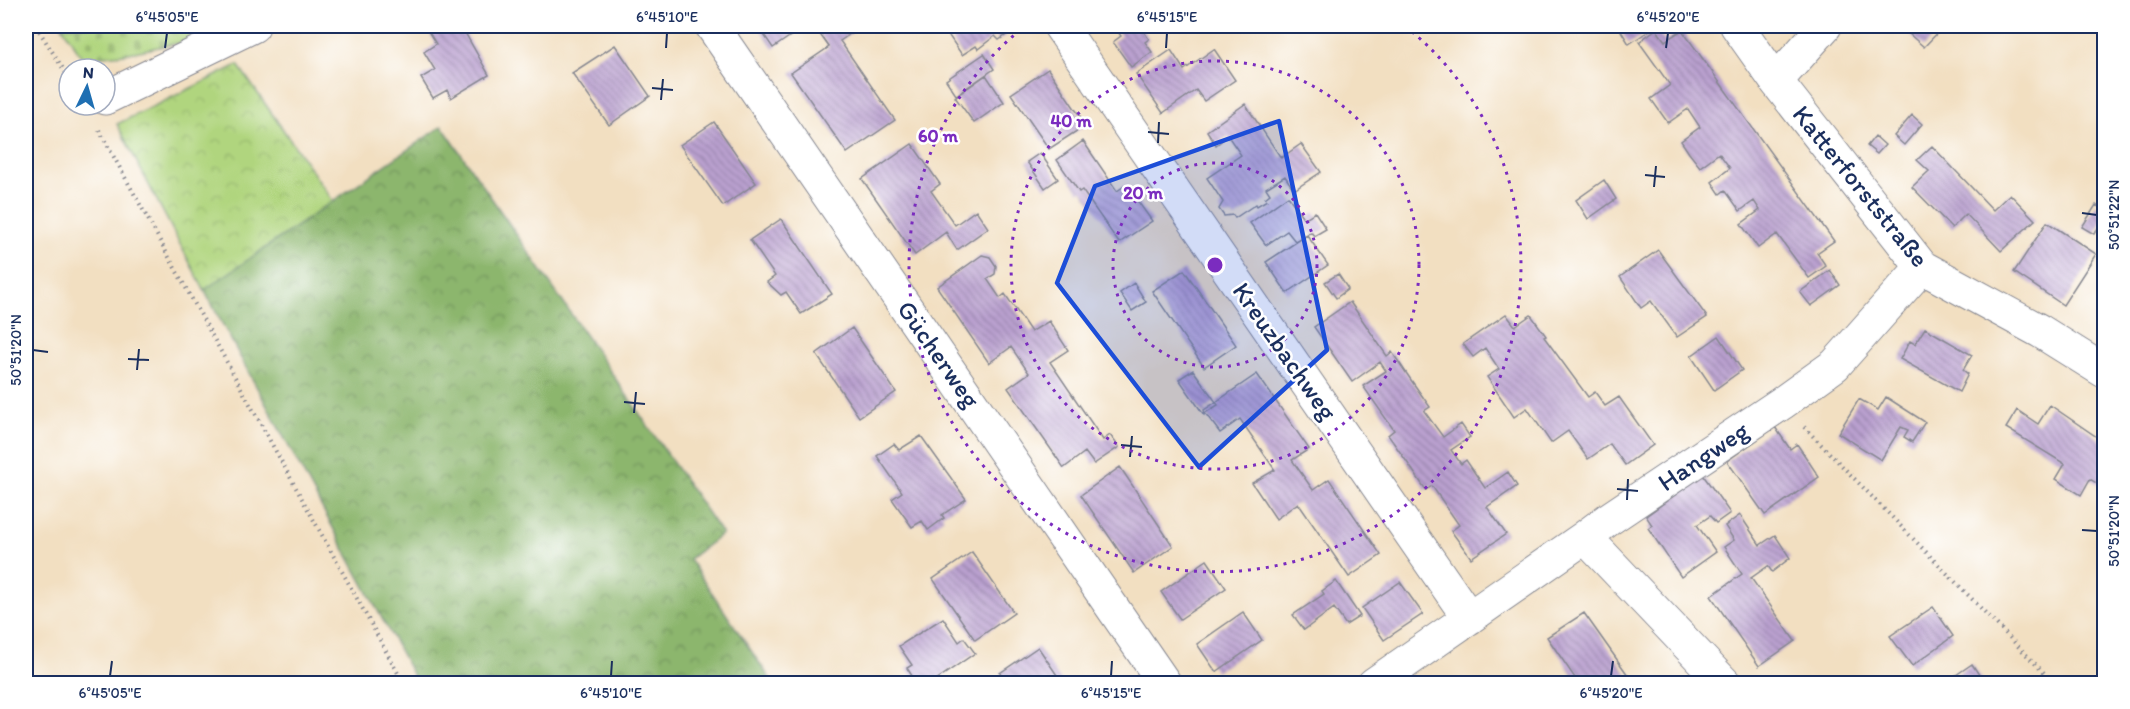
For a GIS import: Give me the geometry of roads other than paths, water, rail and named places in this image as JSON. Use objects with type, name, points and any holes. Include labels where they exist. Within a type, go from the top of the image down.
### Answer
[{"type":"street","points":[[117,93],[254,26]]},
{"type":"street","name":"Gücherweg","points":[[712,26],[1165,684]]},
{"type":"street","name":"Kreuzbachweg","points":[[1060,26],[1469,618]]},
{"type":"street","name":"Katterforststraße","points":[[1737,26],[1776,81],[1922,267],[2040,331],[2104,371]]},
{"type":"street","points":[[1776,81],[1825,26]]},
{"type":"street","name":"Hangweg","points":[[1374,684],[1609,519],[1782,404],[1835,365],[1922,267]]},
{"type":"street","points":[[1585,537],[1725,684]]}]
